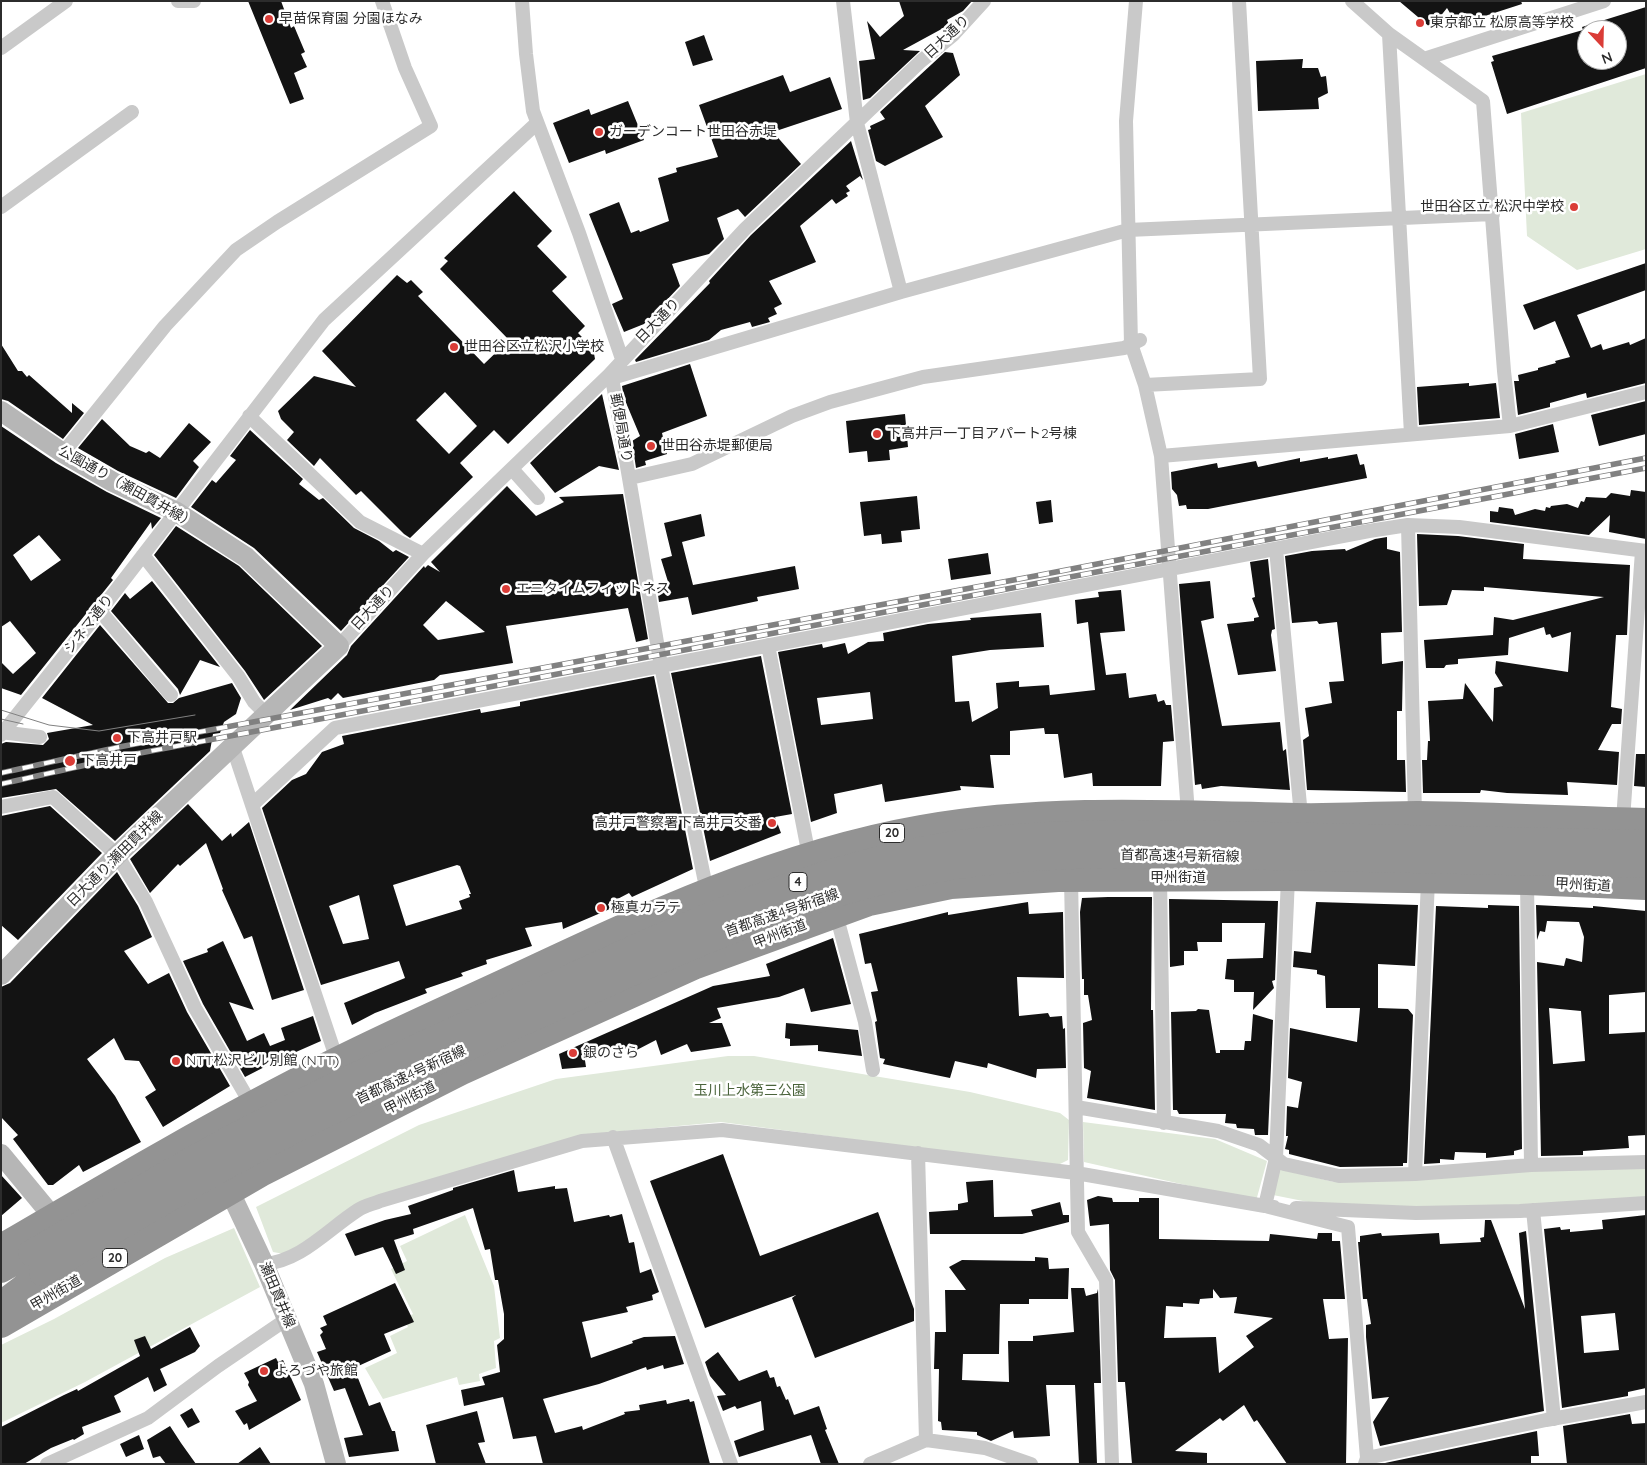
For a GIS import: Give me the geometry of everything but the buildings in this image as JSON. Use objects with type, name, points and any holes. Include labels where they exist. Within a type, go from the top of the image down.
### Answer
[{"type":"highway","name":"20","points":[[1,1247],[200,1133],[338,1060],[585,944],[707,892],[809,856],[879,836],[973,820],[1096,813],[1301,816],[1415,814],[1634,821]]},
{"type":"highway","name":"首都高速4号新宿線","points":[[1,1270],[252,1127],[332,1087],[690,923],[740,902],[816,876],[890,856],[960,843],[1037,835],[1126,832],[1646,843]]},
{"type":"highway","name":"首都高速4号新宿線","points":[[1,1297],[197,1183],[338,1108],[681,950],[748,922],[812,901],[894,878],[965,865],[1039,858],[1130,854],[1646,866]]},
{"type":"highway","name":"甲州街道","points":[[1,1325],[233,1199],[283,1162],[462,1072],[696,966],[869,903],[951,886],[1071,879],[1288,878],[1527,882],[1646,887]]},
{"type":"highway","name":"4","points":[[1,1304],[42,1273]]},
{"type":"main road","name":"公園通り（瀬田貫井線）","points":[[1,411],[63,453],[114,482],[175,511],[246,557],[339,646]]},
{"type":"main road","points":[[265,713],[339,646]]},
{"type":"main road","name":"日大通り;瀬田貫井線","points":[[1,975],[117,855],[265,713]]},
{"type":"main road","name":"瀬田貫井線","points":[[200,1133],[260,1257],[314,1384],[336,1464]]},
{"type":"main road","points":[[1,1154],[53,1217]]},
{"type":"street","points":[[1,48],[66,1]]},
{"type":"street","points":[[178,1],[194,1]]},
{"type":"street","points":[[63,453],[165,326],[236,250],[277,222],[431,126],[405,68],[382,1]]},
{"type":"street","points":[[522,1],[526,54],[537,123],[579,233],[622,359]]},
{"type":"street","points":[[843,1],[857,123],[901,292]]},
{"type":"street","name":"日大通り","points":[[339,646],[423,554],[610,377],[622,359],[745,229],[921,61],[953,35],[984,1]]},
{"type":"street","points":[[1136,1],[1126,121],[1128,230],[1136,342],[1161,456],[1188,813]]},
{"type":"street","points":[[1145,385],[1260,379],[1239,1]]},
{"type":"street","points":[[1352,1],[1389,34],[1483,101],[1510,426]]},
{"type":"street","points":[[1424,59],[1604,1]]},
{"type":"street","points":[[1389,34],[1411,434]]},
{"type":"street","points":[[1,207],[132,112]]},
{"type":"street","name":"シネマ通り","points":[[2,733],[100,611],[175,511],[330,314],[537,123]]},
{"type":"street","points":[[610,377],[901,292],[1128,230],[1493,214]]},
{"type":"street","points":[[630,478],[692,464],[792,416],[830,402],[923,377],[1124,348],[1136,342]]},
{"type":"street","name":"郵便局通り","points":[[610,377],[630,478],[661,666],[707,892]]},
{"type":"street","points":[[1161,456],[1510,426],[1646,392]]},
{"type":"street","points":[[249,416],[360,522],[423,554]]},
{"type":"street","points":[[512,469],[538,498]]},
{"type":"street","points":[[1408,525],[1415,814]]},
{"type":"street","points":[[252,805],[335,728],[1408,525],[1460,527],[1644,551],[1634,821]]},
{"type":"street","points":[[1276,549],[1301,816]]},
{"type":"street","points":[[143,555],[238,676],[254,702],[265,713]]},
{"type":"street","points":[[100,611],[171,696]]},
{"type":"street","points":[[768,645],[809,856]]},
{"type":"street","points":[[2,733],[40,737]]},
{"type":"street","points":[[232,744],[338,1060]]},
{"type":"street","points":[[1,807],[53,797],[117,855],[146,902],[195,1008],[252,1106]]},
{"type":"street","points":[[1160,878],[1164,1123]]},
{"type":"street","points":[[1265,1206],[1276,1158],[1288,878]]},
{"type":"street","points":[[1071,879],[1078,1232],[1106,1280],[1112,1464]]},
{"type":"street","points":[[1415,1174],[1428,881]]},
{"type":"street","points":[[1527,882],[1531,1166]]},
{"type":"street","points":[[836,914],[865,1022],[873,1070]]},
{"type":"street","points":[[1076,1107],[1218,1131],[1259,1145],[1284,1164],[1339,1176],[1646,1162]]},
{"type":"street","points":[[260,1257],[281,1263],[305,1249],[360,1209],[380,1201],[582,1141],[722,1130],[1076,1173],[1265,1206],[1348,1227],[1366,1461],[1554,1419],[1646,1402]]},
{"type":"street","points":[[613,1138],[731,1464]]},
{"type":"street","points":[[918,1153],[926,1440]]},
{"type":"street","points":[[1265,1206],[1416,1213],[1533,1210],[1646,1203]]},
{"type":"street","points":[[1533,1210],[1554,1419]]},
{"type":"street","points":[[47,1464],[148,1418],[218,1366],[287,1319]]},
{"type":"street","points":[[870,1464],[926,1440],[985,1448],[1031,1464]]},
{"type":"green space","points":[[1646,74],[1646,249],[1577,270],[1527,236],[1521,113]]},
{"type":"green space","name":"玉川上水第三公園","points":[[728,1056],[754,1056],[970,1092],[1060,1113],[1069,1120],[1068,1160],[1056,1166],[721,1122],[581,1135],[376,1197],[303,1245],[284,1254],[273,1252],[256,1207],[419,1125],[556,1079]]},
{"type":"green space","points":[[1083,1122],[1215,1139],[1267,1161],[1256,1201],[1084,1162]]},
{"type":"green space","points":[[1572,1168],[1646,1169],[1646,1200],[1439,1211],[1328,1206],[1273,1195],[1280,1169],[1334,1182]]},
{"type":"green space","points":[[465,1215],[494,1286],[500,1338],[494,1341],[496,1368],[479,1374],[480,1381],[459,1385],[457,1377],[383,1399],[365,1368],[397,1353],[390,1336],[408,1327],[405,1319],[413,1314],[391,1269],[407,1261],[400,1246]]},
{"type":"green space","points":[[234,1228],[260,1287],[85,1382],[1,1423],[1,1345],[54,1319],[165,1258]]},
{"type":"tram line","points":[[1,710],[49,725],[99,731],[195,715]]},
{"type":"tram line","points":[[1,719],[23,724]]},
{"type":"railway","points":[[1,773],[119,747],[1035,576],[1646,458]]},
{"type":"railway","points":[[1,784],[135,754],[1646,468]]},
{"type":"place","name":"早苗保育園 分園ほなみ","points":[[269,19]]},
{"type":"place","name":"東京都立 松原高等学校","points":[[1420,23]]},
{"type":"place","name":"ガーデンコート世田谷赤堤","points":[[599,132]]},
{"type":"place","name":"世田谷区立 松沢中学校","points":[[1574,207]]},
{"type":"place","name":"世田谷区立松沢小学校","points":[[454,347]]},
{"type":"place","name":"下高井戸一丁目アパート2号棟","points":[[877,434]]},
{"type":"place","name":"世田谷赤堤郵便局","points":[[651,446]]},
{"type":"place","name":"エニタイムフィットネス","points":[[506,589]]},
{"type":"place","name":"下高井戸駅","points":[[117,738]]},
{"type":"place","name":"下高井戸","points":[[70,761]]},
{"type":"place","name":"高井戸警察署下高井戸交番","points":[[772,823]]},
{"type":"place","name":"極真カラテ","points":[[601,908]]},
{"type":"place","name":"銀のさら","points":[[573,1053]]},
{"type":"place","name":"NTT松沢ビル別館 (NTT)","points":[[176,1061]]},
{"type":"place","name":"よろづや旅館","points":[[264,1371]]}]
